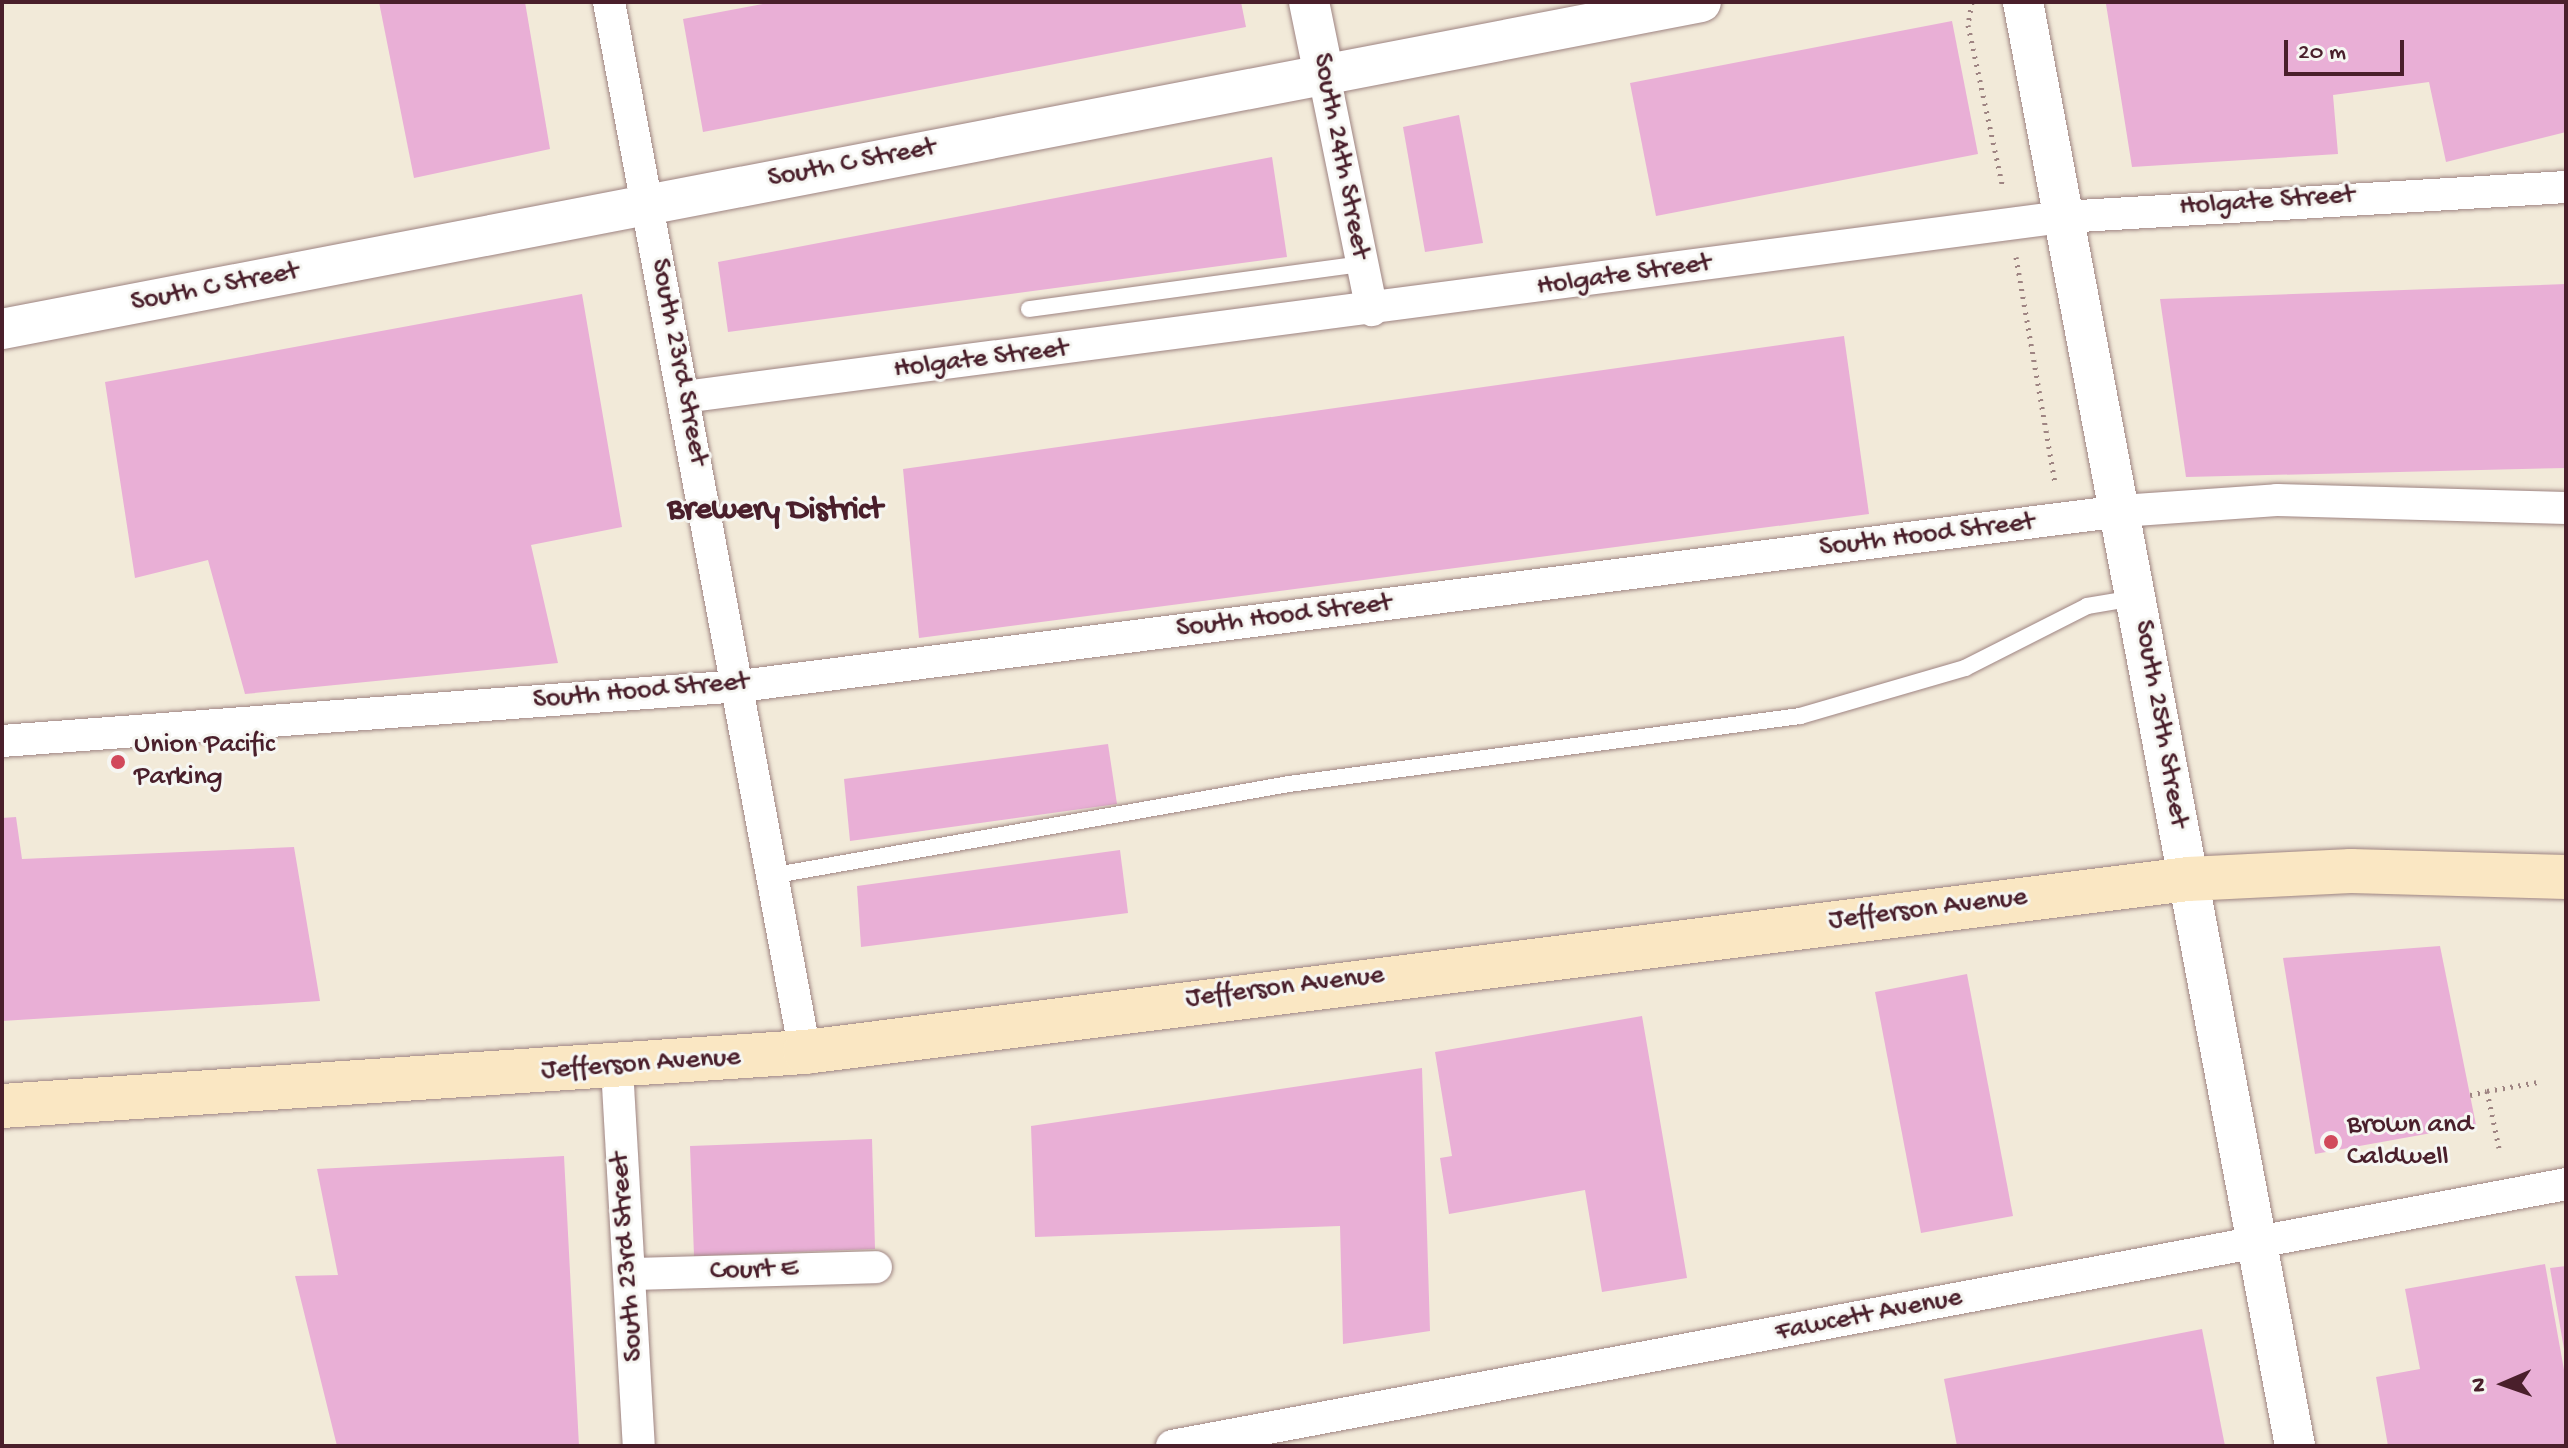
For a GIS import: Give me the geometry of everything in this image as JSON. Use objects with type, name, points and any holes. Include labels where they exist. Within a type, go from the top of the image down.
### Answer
[{"type":"main road","name":"Jefferson Avenue","points":[[2,1106],[617,1068],[805,1052],[2188,879],[2351,871],[2566,877]]},
{"type":"street","name":"South 23rd Street","points":[[609,2],[776,875],[805,1052]]},
{"type":"street","name":"South 24th Street","points":[[1309,2],[1372,310]]},
{"type":"street","name":"South C Street","points":[[2,329],[1701,2]]},
{"type":"street","name":"South 25th Street","points":[[2023,2],[2295,1446]]},
{"type":"street","name":"Holgate Street","points":[[684,397],[1372,310],[2063,217],[2566,187]]},
{"type":"street","name":"South Hood Street","points":[[2,741],[740,686],[2121,511],[2277,500],[2566,508]]},
{"type":"street","name":"South 23rd Street","points":[[617,1068],[632,1274],[639,1446]]},
{"type":"street","name":"Fawcett Avenue","points":[[1172,1446],[2566,1184]]},
{"type":"street","name":"Court E","points":[[632,1274],[876,1267]]},
{"type":"lane","points":[[1029,309],[1362,264]]},
{"type":"lane","points":[[776,875],[1289,784],[1800,716],[1965,668],[2087,606],[2137,597]]},
{"type":"path","points":[[1972,2],[1968,25],[2003,188]]},
{"type":"path","points":[[2019,274],[2062,519]]},
{"type":"path","points":[[2470,1095],[2538,1082]]},
{"type":"path","points":[[2487,1091],[2499,1148]]},
{"type":"building","points":[[379,2],[525,2],[550,149],[414,178]]},
{"type":"building","points":[[773,2],[1241,2],[1246,27],[703,132],[683,19]]},
{"type":"building","points":[[2566,2],[2566,132],[2446,162],[2429,82],[2333,95],[2338,154],[2132,167],[2106,4]]},
{"type":"building","points":[[1952,21],[1978,154],[1656,216],[1630,83]]},
{"type":"building","points":[[1459,115],[1483,243],[1425,252],[1403,127]]},
{"type":"building","points":[[1272,157],[1287,257],[728,332],[718,262]]},
{"type":"building","points":[[2566,284],[2566,468],[2186,477],[2160,299]]},
{"type":"building","points":[[582,294],[622,527],[531,545],[558,663],[245,694],[208,560],[135,578],[105,382]]},
{"type":"building","points":[[1844,336],[1869,514],[919,638],[903,469]]},
{"type":"building","points":[[1108,744],[1117,804],[850,841],[844,779]]},
{"type":"building","points":[[16,817],[22,859],[294,847],[320,1001],[2,1021],[2,818]]},
{"type":"building","points":[[1120,850],[1128,913],[861,947],[857,886]]},
{"type":"building","points":[[2440,946],[2476,1125],[2315,1154],[2283,958]]},
{"type":"building","points":[[1967,974],[2013,1216],[1921,1233],[1875,992]]},
{"type":"building","points":[[1642,1016],[1687,1278],[1602,1292],[1585,1190],[1449,1214],[1440,1158],[1452,1156],[1435,1052]]},
{"type":"building","points":[[1422,1068],[1430,1331],[1343,1344],[1340,1226],[1035,1237],[1031,1126]]},
{"type":"building","points":[[872,1139],[875,1249],[694,1256],[690,1146]]},
{"type":"building","points":[[564,1156],[579,1446],[337,1446],[295,1276],[338,1275],[317,1169]]},
{"type":"building","points":[[2545,1264],[2566,1381],[2566,1446],[2388,1446],[2376,1377],[2420,1369],[2405,1289]]},
{"type":"building","points":[[2566,1266],[2566,1349],[2564,1349],[2550,1268]]},
{"type":"building","points":[[2202,1329],[2225,1446],[1957,1446],[1944,1379]]},
{"type":"place","name":"Union Pacific Parking","points":[[118,762]]},
{"type":"place","name":"Brown and Caldwell","points":[[2331,1142]]},
{"type":"district","name":"Brewery District","points":[[775,511]]}]
